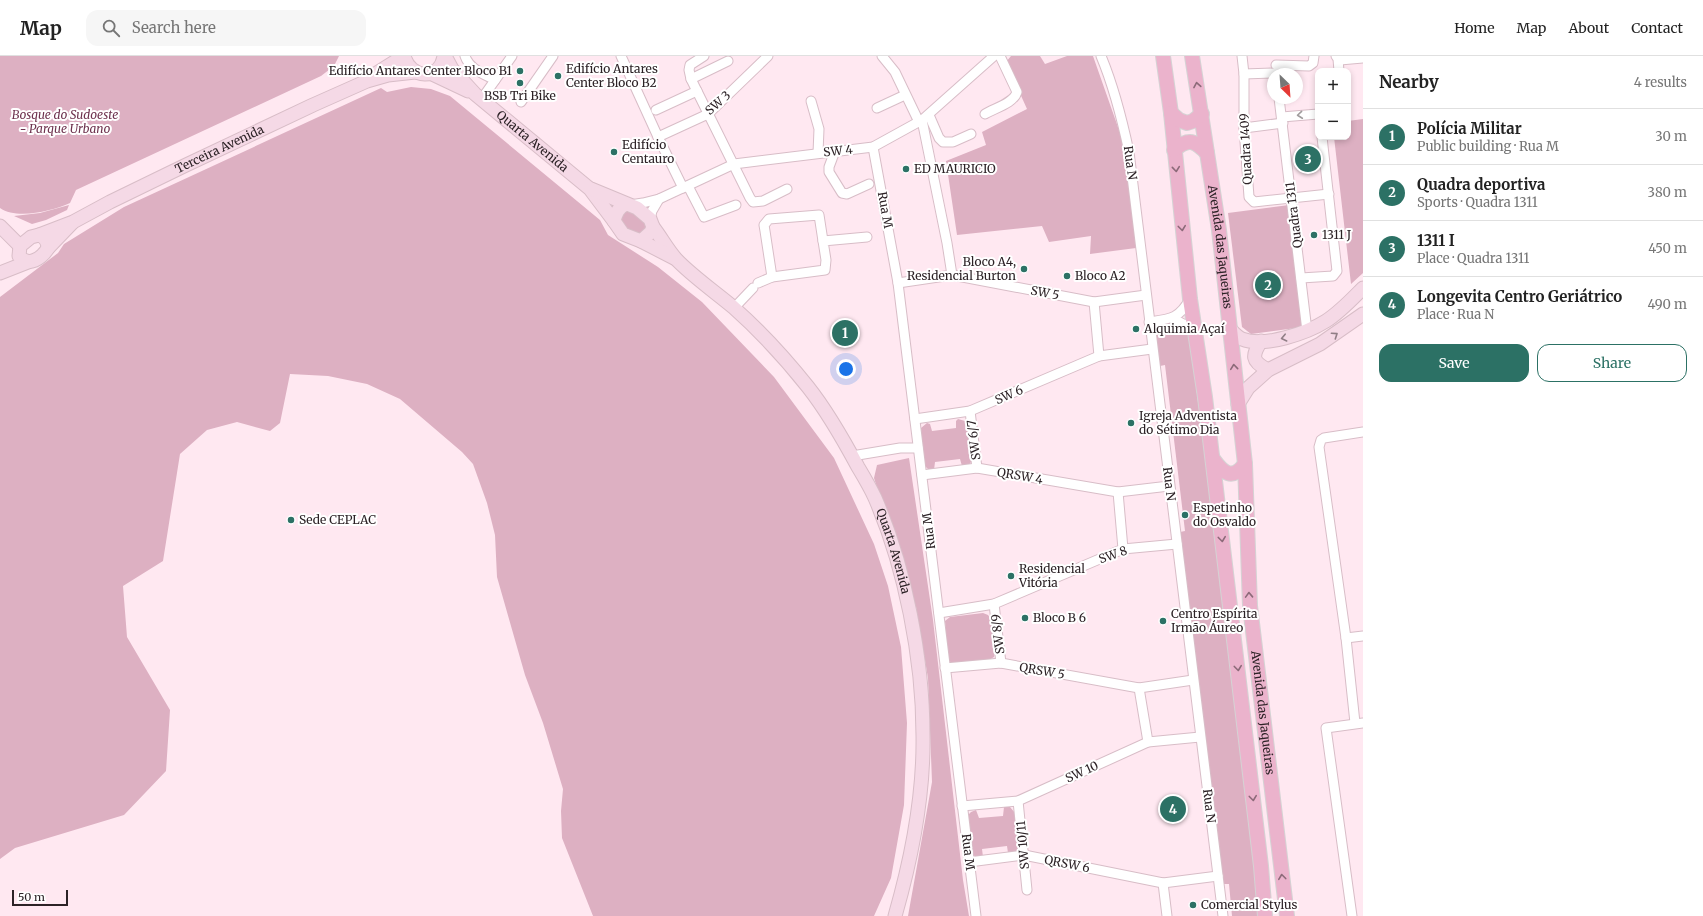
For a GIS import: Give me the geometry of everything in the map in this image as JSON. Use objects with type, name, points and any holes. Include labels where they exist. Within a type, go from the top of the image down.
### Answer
[{"type":"main road","points":[[367,81],[384,68],[404,56],[406,63],[415,72]]},
{"type":"main road","points":[[367,81],[388,75],[415,72],[425,74],[430,73],[440,66],[444,56]]},
{"type":"main road","name":"Quarta Avenida","points":[[444,56],[452,69],[478,97],[590,189],[614,221]]},
{"type":"main road","name":"Avenida das Jaqueiras","points":[[1163,56],[1171,113],[1190,299],[1213,459],[1261,866],[1265,916]]},
{"type":"main road","name":"Avenida das Jaqueiras","points":[[1192,56],[1219,230],[1245,464],[1250,606],[1287,916]]},
{"type":"main road","name":"Quarta Avenida","points":[[430,73],[478,97]]},
{"type":"main road","name":"Terceira Avenida","points":[[35,236],[73,222],[184,166],[367,81]]},
{"type":"main road","points":[[1171,113],[1179,120],[1187,123],[1193,121],[1202,114]]},
{"type":"main road","points":[[1174,150],[1180,144],[1189,141],[1198,144],[1207,153]]},
{"type":"main road","name":"Quarta Avenida","points":[[590,189],[628,204]]},
{"type":"main road","points":[[628,204],[643,211],[652,223],[651,232],[641,242],[623,234],[614,221],[617,211],[621,207],[628,204]]},
{"type":"main road","name":"Terceira Avenida","points":[[48,248],[73,222]]},
{"type":"main road","name":"Quarta Avenida","points":[[652,223],[676,259]]},
{"type":"main road","points":[[0,272],[39,258],[48,248],[44,236],[35,236],[3,227]]},
{"type":"main road","points":[[3,227],[20,248],[22,259],[28,262]]},
{"type":"main road","points":[[0,272],[20,248],[35,236]]},
{"type":"main road","name":"Quarta Avenida","points":[[641,242],[676,259],[734,308],[784,358],[809,388],[833,423],[874,496],[887,530],[904,588],[915,645],[921,689],[923,735],[917,824],[910,859],[895,916]]},
{"type":"main road","points":[[1230,329],[1241,339],[1261,341],[1276,340],[1307,331],[1341,310],[1363,288]]},
{"type":"main road","points":[[1341,310],[1342,316],[1346,322],[1350,324]]},
{"type":"main road","points":[[1238,404],[1248,388],[1268,370],[1320,344],[1363,314]]},
{"type":"main road","points":[[1261,341],[1256,350],[1255,359],[1257,363],[1268,370]]},
{"type":"main road","points":[[1213,459],[1223,471],[1232,474],[1240,471],[1245,464]]},
{"type":"street","points":[[465,56],[472,67],[495,80]]},
{"type":"street","points":[[478,97],[495,80],[512,56]]},
{"type":"street","points":[[521,102],[553,56]]},
{"type":"street","points":[[621,56],[658,137],[685,187],[704,217],[736,204]]},
{"type":"street","points":[[704,56],[690,65],[689,70],[691,79],[750,198],[753,202],[763,201],[787,189]]},
{"type":"street","name":"SW 3","points":[[658,137],[708,114],[768,56]]},
{"type":"street","points":[[882,56],[895,72],[905,95],[943,142],[953,142],[971,134]]},
{"type":"street","name":"SW 4","points":[[628,204],[644,203],[659,198],[734,164],[873,147],[923,119],[994,56]]},
{"type":"street","points":[[985,114],[1016,97],[1017,92],[1000,56]]},
{"type":"street","name":"Rua N","points":[[1101,56],[1112,84],[1129,152],[1222,916]]},
{"type":"street","name":"Quadra 1409","points":[[1242,56],[1244,74],[1244,128],[1249,197],[1254,202],[1292,199]]},
{"type":"street","points":[[1244,74],[1275,67],[1309,66],[1313,63],[1314,56]]},
{"type":"street","points":[[1339,68],[1337,58],[1363,58]]},
{"type":"street","points":[[691,79],[728,61]]},
{"type":"street","points":[[656,110],[697,91]]},
{"type":"street","points":[[876,108],[905,95]]},
{"type":"street","points":[[811,101],[819,129],[818,153]]},
{"type":"street","name":"Quadra 1311","points":[[1280,104],[1302,278],[1307,331]]},
{"type":"street","points":[[1244,128],[1315,114]]},
{"type":"street","points":[[923,119],[952,275]]},
{"type":"street","points":[[1302,278],[1333,276],[1338,271],[1322,140]]},
{"type":"street","name":"Rua M","points":[[873,147],[898,283],[916,419],[918,448],[938,614],[976,916]]},
{"type":"street","points":[[835,151],[828,166],[829,172],[842,193],[847,194],[869,184]]},
{"type":"street","points":[[1292,199],[1329,194]]},
{"type":"street","points":[[652,223],[652,211],[659,198]]},
{"type":"street","points":[[734,308],[756,286],[772,277],[825,270],[826,260],[820,217],[816,215],[769,219],[764,225],[772,277]]},
{"type":"street","points":[[823,241],[867,237]]},
{"type":"street","name":"SW 5","points":[[898,283],[952,275],[1094,302],[1146,295]]},
{"type":"street","points":[[1149,322],[1172,318],[1182,311],[1190,299]]},
{"type":"street","points":[[1094,302],[1098,356]]},
{"type":"street","points":[[1172,318],[1189,327],[1196,333]]},
{"type":"street","name":"SW 6","points":[[916,419],[970,412],[1098,356],[1152,349]]},
{"type":"street","name":"SW 6/7","points":[[970,412],[977,468]]},
{"type":"street","points":[[1352,916],[1326,728],[1359,723],[1320,443],[1324,438],[1363,432]]},
{"type":"street","points":[[852,456],[900,448],[918,448]]},
{"type":"street","name":"QRSW 4","points":[[922,475],[977,468],[1118,492],[1169,486]]},
{"type":"street","points":[[1118,492],[1123,550]]},
{"type":"street","name":"SW 8","points":[[938,614],[994,604],[1123,550],[1177,544]]},
{"type":"street","name":"SW 8/9","points":[[994,604],[1001,663]]},
{"type":"street","points":[[1346,638],[1363,636]]},
{"type":"street","name":"QRSW 5","points":[[945,668],[1001,663],[1139,688],[1193,680]]},
{"type":"street","points":[[1139,688],[1148,742]]},
{"type":"street","name":"SW 10","points":[[962,806],[1018,801],[1148,742],[1200,737]]},
{"type":"street","name":"SW 10/11","points":[[1018,801],[1027,890]]},
{"type":"street","name":"QRSW 6","points":[[969,862],[1024,855],[1163,883],[1218,876]]},
{"type":"street","points":[[1163,883],[1167,916]]},
{"type":"green space","name":"Bosque do Sudoeste - Parque Urbano","points":[[0,56],[339,56],[334,66],[321,76],[76,190],[70,203],[54,209],[25,214],[7,212],[0,208]]},
{"type":"green space","points":[[1011,56],[1040,56],[1045,64],[1067,56],[1093,56],[1126,150],[1136,248],[1090,254],[1091,236],[1049,242],[1042,226],[957,235],[946,161],[986,145],[982,132],[1027,109],[1006,62]]},
{"type":"green space","points":[[411,87],[431,89],[450,96],[600,220],[608,235],[658,267],[702,302],[774,377],[834,458],[874,544],[888,586],[901,647],[907,723],[904,805],[891,878],[874,916],[593,916],[562,838],[561,811],[563,789],[543,723],[525,675],[497,577],[495,535],[487,503],[473,464],[462,452],[400,399],[367,384],[328,376],[290,374],[280,423],[270,431],[237,422],[207,430],[180,454],[163,561],[123,586],[127,637],[170,710],[166,771],[124,815],[15,848],[0,859],[0,297],[58,253],[64,244],[124,207],[381,88],[387,92]]},
{"type":"green space","points":[[1363,119],[1363,273],[1351,284],[1334,140],[1351,140],[1351,121]]},
{"type":"green space","points":[[69,205],[67,210],[46,220],[32,224],[14,216],[40,213]]},
{"type":"green space","points":[[1289,205],[1303,327],[1251,334],[1242,327],[1228,213]]},
{"type":"green space","points":[[626,209],[647,220],[647,234],[630,235],[619,217]]},
{"type":"green space","points":[[1176,325],[1185,329],[1190,337],[1198,402],[1207,449],[1237,698],[1236,714],[1238,735],[1262,916],[1232,916],[1229,884],[1223,884],[1180,532],[1185,531],[1165,365],[1160,366],[1156,336],[1158,329],[1161,326]]},
{"type":"green space","points":[[958,419],[965,421],[968,425],[971,462],[968,466],[962,466],[960,459],[935,462],[934,470],[929,470],[924,465],[921,428],[927,423],[930,424],[932,431],[956,428],[956,421]]},
{"type":"green space","points":[[909,458],[933,620],[963,880],[969,916],[908,916],[932,782],[928,678],[916,607],[874,478],[877,465]]},
{"type":"green space","points":[[983,613],[988,615],[991,619],[995,651],[994,657],[989,660],[953,664],[948,660],[945,621],[950,617]]},
{"type":"green space","points":[[1004,807],[1010,807],[1015,813],[1017,851],[1008,853],[1007,846],[982,849],[983,857],[977,858],[972,854],[968,815],[976,810],[979,818],[1003,816]]},
{"type":"place","name":"Edifício Antares Center Bloco B1","points":[[520,71]]},
{"type":"place","name":"Edifício Antares Center Bloco B2","points":[[558,76]]},
{"type":"place","name":"BSB Tri Bike","points":[[520,83]]},
{"type":"place","name":"Edifício Centauro","points":[[614,152]]},
{"type":"place","name":"1311 I","points":[[1308,159]]},
{"type":"place","name":"ED MAURICIO","points":[[906,169]]},
{"type":"place","name":"1311 J","points":[[1314,235]]},
{"type":"place","name":"Bloco A4, Residencial Burton","points":[[1024,269]]},
{"type":"place","name":"Bloco A2","points":[[1067,276]]},
{"type":"place","name":"Quadra deportiva","points":[[1268,285]]},
{"type":"place","name":"Alquimia Açaí","points":[[1136,329]]},
{"type":"place","name":"Polícia Militar","points":[[845,333]]},
{"type":"place","name":"Igreja Adventista do Sétimo Dia","points":[[1131,423]]},
{"type":"place","name":"Espetinho do Osvaldo","points":[[1185,515]]},
{"type":"place","name":"Sede CEPLAC","points":[[291,520]]},
{"type":"place","name":"Residencial Vitória","points":[[1011,576]]},
{"type":"place","name":"Bloco B 6","points":[[1025,618]]},
{"type":"place","name":"Centro Espírita Irmão Áureo","points":[[1163,621]]},
{"type":"place","name":"Longevita Centro Geriátrico","points":[[1173,809]]},
{"type":"place","name":"Comercial Stylus","points":[[1193,905]]}]
